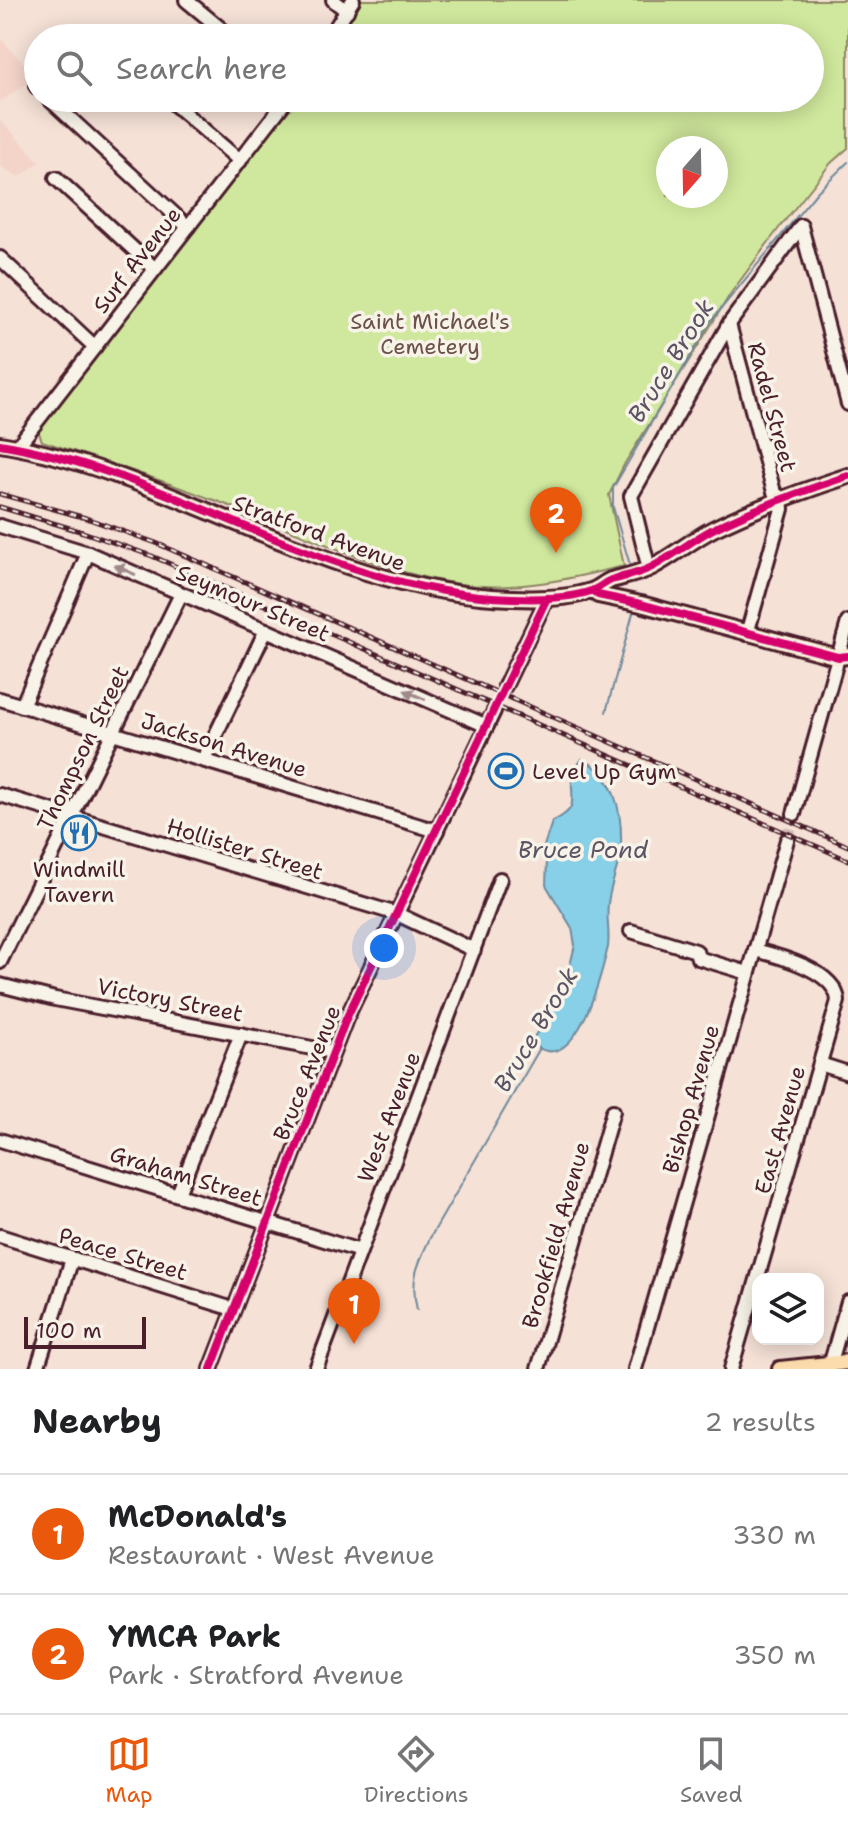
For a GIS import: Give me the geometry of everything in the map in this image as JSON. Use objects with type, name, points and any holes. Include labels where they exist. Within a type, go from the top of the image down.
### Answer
[{"type":"main road","name":"Stratford Avenue","points":[[0,444],[162,493],[387,579],[469,596],[547,598],[593,591],[600,584],[649,569],[711,529],[781,498],[848,476]]},
{"type":"main road","points":[[620,577],[623,600]]},
{"type":"main road","points":[[593,591],[598,595],[747,634],[843,656]]},
{"type":"main road","points":[[780,1369],[829,1367],[848,1362]]},
{"type":"street","points":[[186,0],[215,24]]},
{"type":"street","points":[[333,0],[350,6],[338,24]]},
{"type":"street","points":[[63,112],[188,227]]},
{"type":"street","points":[[183,112],[240,161]]},
{"type":"street","name":"Surf Avenue","points":[[17,447],[277,112]]},
{"type":"street","points":[[56,178],[155,269]]},
{"type":"street","points":[[649,569],[631,496],[729,324],[801,226],[848,404]]},
{"type":"street","points":[[0,258],[95,347]]},
{"type":"street","name":"Radel Street","points":[[729,324],[774,492],[781,498]]},
{"type":"street","points":[[747,634],[782,509],[781,498]]},
{"type":"street","name":"Seymour Street","points":[[0,526],[88,553],[487,726]]},
{"type":"street","points":[[22,706],[88,553]]},
{"type":"street","name":"Thompson Street","points":[[0,962],[181,594]]},
{"type":"street","points":[[505,686],[547,598]]},
{"type":"street","points":[[794,814],[843,656],[848,622]]},
{"type":"street","points":[[204,759],[266,630]]},
{"type":"street","name":"Jackson Avenue","points":[[0,699],[437,831]]},
{"type":"street","name":"Bruce Avenue","points":[[211,1369],[333,1052],[494,711]]},
{"type":"street","name":"Hollister Street","points":[[0,795],[397,914],[474,950]]},
{"type":"street","name":"Bishop Avenue","points":[[635,1369],[787,840]]},
{"type":"street","name":"West Avenue","points":[[316,1369],[500,879]]},
{"type":"street","points":[[631,931],[696,951],[698,958],[748,973]]},
{"type":"street","name":"East Avenue","points":[[731,1369],[838,1001],[836,992],[800,963],[755,950]]},
{"type":"street","name":"Victory Street","points":[[0,985],[55,999],[333,1052]]},
{"type":"street","points":[[178,1194],[241,1034]]},
{"type":"street","points":[[820,1064],[848,1073]]},
{"type":"street","name":"Brookfield Avenue","points":[[538,1369],[613,1111]]},
{"type":"street","name":"Graham Street","points":[[0,1140],[360,1251]]},
{"type":"street","name":"Peace Street","points":[[0,1236],[233,1309]]},
{"type":"street","points":[[37,1369],[72,1259]]},
{"type":"street","points":[[829,1367],[848,1302]]},
{"type":"shaded area","points":[[0,38],[24,64],[24,85],[0,102]]},
{"type":"shaded area","points":[[0,120],[40,162],[19,177],[0,166]]},
{"type":"green space","name":"Saint Michael's Cemetery","points":[[360,0],[848,0],[848,148],[831,163],[731,293],[625,463],[609,495],[624,566],[527,585],[488,586],[442,581],[390,568],[211,499],[42,441],[38,430],[285,112],[824,112],[824,24],[345,24]]},
{"type":"water","name":"Bruce Pond","points":[[582,759],[602,774],[614,794],[620,818],[621,851],[608,904],[608,947],[593,997],[575,1034],[564,1047],[551,1051],[536,1046],[534,1037],[565,986],[575,945],[572,928],[546,885],[544,846],[552,822],[571,808],[572,773]]},
{"type":"waterway","name":"Bruce Brook","points":[[630,565],[613,507],[613,488],[711,321],[817,192],[848,162]]},
{"type":"waterway","name":"Bruce Brook","points":[[606,712],[633,613]]},
{"type":"waterway","name":"Bruce Brook","points":[[417,1310],[414,1290],[416,1273],[430,1238],[540,1048]]},
{"type":"tunnel","points":[[494,711],[505,686]]},
{"type":"tunnel","points":[[787,840],[794,814]]},
{"type":"railway","points":[[0,494],[86,518],[156,543],[848,846]]},
{"type":"railway","points":[[0,507],[152,556],[848,860]]},
{"type":"cycle path","points":[[0,444],[65,459],[129,480],[317,555],[381,576],[446,591],[513,598],[562,597],[594,590],[611,580],[652,567],[705,533],[746,514],[848,476]]},
{"type":"cycle path","points":[[593,591],[598,595],[838,657],[848,656]]},
{"type":"cycle path","points":[[211,1369],[346,1019],[547,598]]},
{"type":"place","name":"YMCA Park","points":[[556,553]]},
{"type":"place","name":"Level Up Gym","points":[[506,771]]},
{"type":"place","name":"Windmill Tavern","points":[[79,833]]},
{"type":"place","name":"McDonald's","points":[[354,1344]]}]
